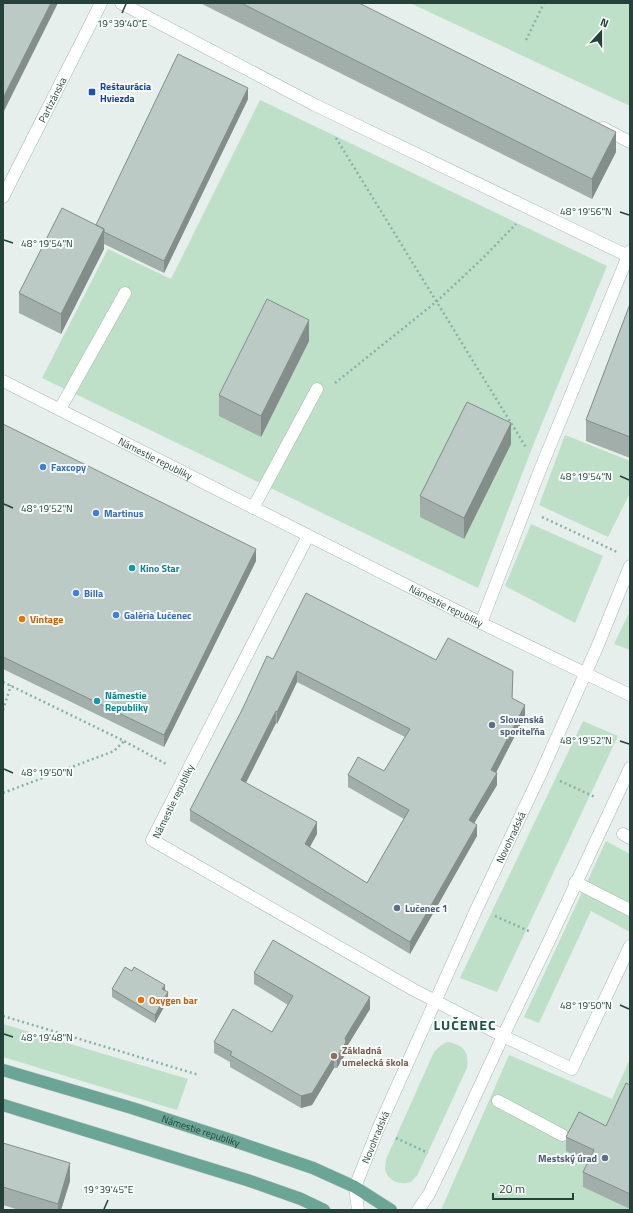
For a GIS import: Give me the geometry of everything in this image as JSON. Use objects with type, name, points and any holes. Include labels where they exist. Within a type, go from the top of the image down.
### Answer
[{"type":"main road","name":"Námestie republiky","points":[[3,1070],[132,1108],[313,1168],[355,1187],[391,1210]]},
{"type":"main road","points":[[3,1105],[247,1180],[301,1199],[324,1210]]},
{"type":"street","name":"Partizánska","points":[[3,197],[101,3]]},
{"type":"street","points":[[121,3],[316,106],[530,209],[629,254],[540,470],[481,623]]},
{"type":"street","points":[[595,124],[630,142]]},
{"type":"street","points":[[60,409],[125,293]]},
{"type":"street","name":"Námestie republiky","points":[[3,381],[481,623],[585,673]]},
{"type":"street","points":[[253,508],[317,389]]},
{"type":"street","name":"Námestie republiky","points":[[308,536],[152,840],[407,986],[436,1001]]},
{"type":"street","name":"Novohradská","points":[[358,1210],[355,1187],[378,1129],[477,908],[541,773],[598,645],[630,566]]},
{"type":"street","points":[[585,673],[630,696]]},
{"type":"street","points":[[418,1210],[429,1194],[445,1162],[549,941],[575,882],[630,768]]},
{"type":"street","points":[[575,882],[630,910]]},
{"type":"street","points":[[436,1001],[503,1036],[572,1069],[630,946]]},
{"type":"street","points":[[498,1101],[562,1135]]},
{"type":"path","points":[[526,40],[544,3]]},
{"type":"path","points":[[316,106],[540,470]]},
{"type":"path","points":[[317,389],[335,383],[436,302],[483,258],[530,209]]},
{"type":"path","points":[[525,509],[618,553]]},
{"type":"path","points":[[3,682],[124,741],[174,768]]},
{"type":"path","points":[[3,710],[11,685]]},
{"type":"path","points":[[3,794],[114,751],[124,741]]},
{"type":"path","points":[[554,778],[597,798]]},
{"type":"path","points":[[491,914],[534,934]]},
{"type":"path","points":[[3,1016],[199,1075]]},
{"type":"path","points":[[392,1136],[428,1154]]},
{"type":"green space","points":[[410,3],[630,3],[630,106]]},
{"type":"green space","points":[[260,100],[607,266],[536,438],[478,588],[42,378],[108,249],[171,279]]},
{"type":"green space","points":[[565,435],[630,461],[630,493],[608,537],[539,505]]},
{"type":"green space","points":[[531,524],[603,556],[575,623],[505,586]]},
{"type":"green space","points":[[630,611],[630,650],[614,644]]},
{"type":"green space","points":[[583,721],[618,736],[497,992],[460,978]]},
{"type":"green space","points":[[606,841],[630,854],[630,932],[591,911],[539,1023],[524,1017]]},
{"type":"green space","points":[[3,1024],[188,1079],[177,1110],[3,1057]]},
{"type":"green space","points":[[447,1042],[458,1045],[464,1050],[467,1057],[467,1068],[417,1176],[408,1183],[395,1182],[386,1173],[386,1159],[434,1052]]},
{"type":"green space","points":[[509,1055],[612,1099],[630,1059],[630,1210],[441,1210]]},
{"type":"building","points":[[3,3],[51,3],[3,98]]},
{"type":"building","points":[[241,3],[359,3],[616,132],[592,179]]},
{"type":"building","points":[[178,54],[248,88],[164,261],[104,232],[104,229],[96,225]]},
{"type":"building","points":[[62,208],[104,229],[61,314],[19,293]]},
{"type":"building","points":[[267,299],[309,320],[261,416],[219,395]]},
{"type":"building","points":[[630,304],[630,437],[586,420]]},
{"type":"building","points":[[467,402],[511,423],[464,518],[420,496]]},
{"type":"building","name":"Galéria Lučenec","points":[[3,424],[256,549],[164,735],[3,657]]},
{"type":"building","points":[[306,593],[436,660],[448,638],[513,671],[512,698],[525,705],[491,770],[497,773],[469,820],[477,825],[410,942],[190,810],[242,710],[267,656],[273,659]],"holes":[[[297,671],[410,729],[384,771],[358,757],[348,775],[409,810],[367,883],[305,844],[317,822],[241,780]]]},
{"type":"building","points":[[273,940],[370,997],[345,1038],[346,1042],[337,1057],[334,1057],[312,1093],[301,1096],[230,1055],[232,1052],[214,1042],[233,1009],[272,1032],[293,996],[254,973]]},
{"type":"building","points":[[125,967],[132,971],[134,967],[165,985],[162,989],[168,992],[155,1015],[112,989]]},
{"type":"building","name":"Mestský úrad","points":[[626,1083],[630,1085],[630,1194],[583,1172],[594,1150],[566,1137],[579,1112],[606,1126]]},
{"type":"building","points":[[3,1143],[70,1163],[58,1204],[3,1187]]},
{"type":"place","name":"Reštaurácia Hviezda","points":[[92,92]]},
{"type":"place","name":"Faxcopy","points":[[43,467]]},
{"type":"place","name":"Martinus","points":[[96,513]]},
{"type":"place","name":"Kino Star","points":[[132,568]]},
{"type":"place","name":"Billa","points":[[76,593]]},
{"type":"place","name":"Galéria Lučenec","points":[[116,615]]},
{"type":"place","name":"Vintage","points":[[22,619]]},
{"type":"place","name":"Námestie Republiky","points":[[97,701]]},
{"type":"place","name":"Slovenská sporiteľňa","points":[[492,725]]},
{"type":"place","name":"Lučenec 1","points":[[397,908]]},
{"type":"place","name":"Oxygen bar","points":[[141,1000]]},
{"type":"place","name":"Základná umelecká škola","points":[[334,1056]]},
{"type":"place","name":"Mestský úrad","points":[[605,1158]]},
{"type":"district","name":"LUČENEC","points":[[465,1025]]}]
